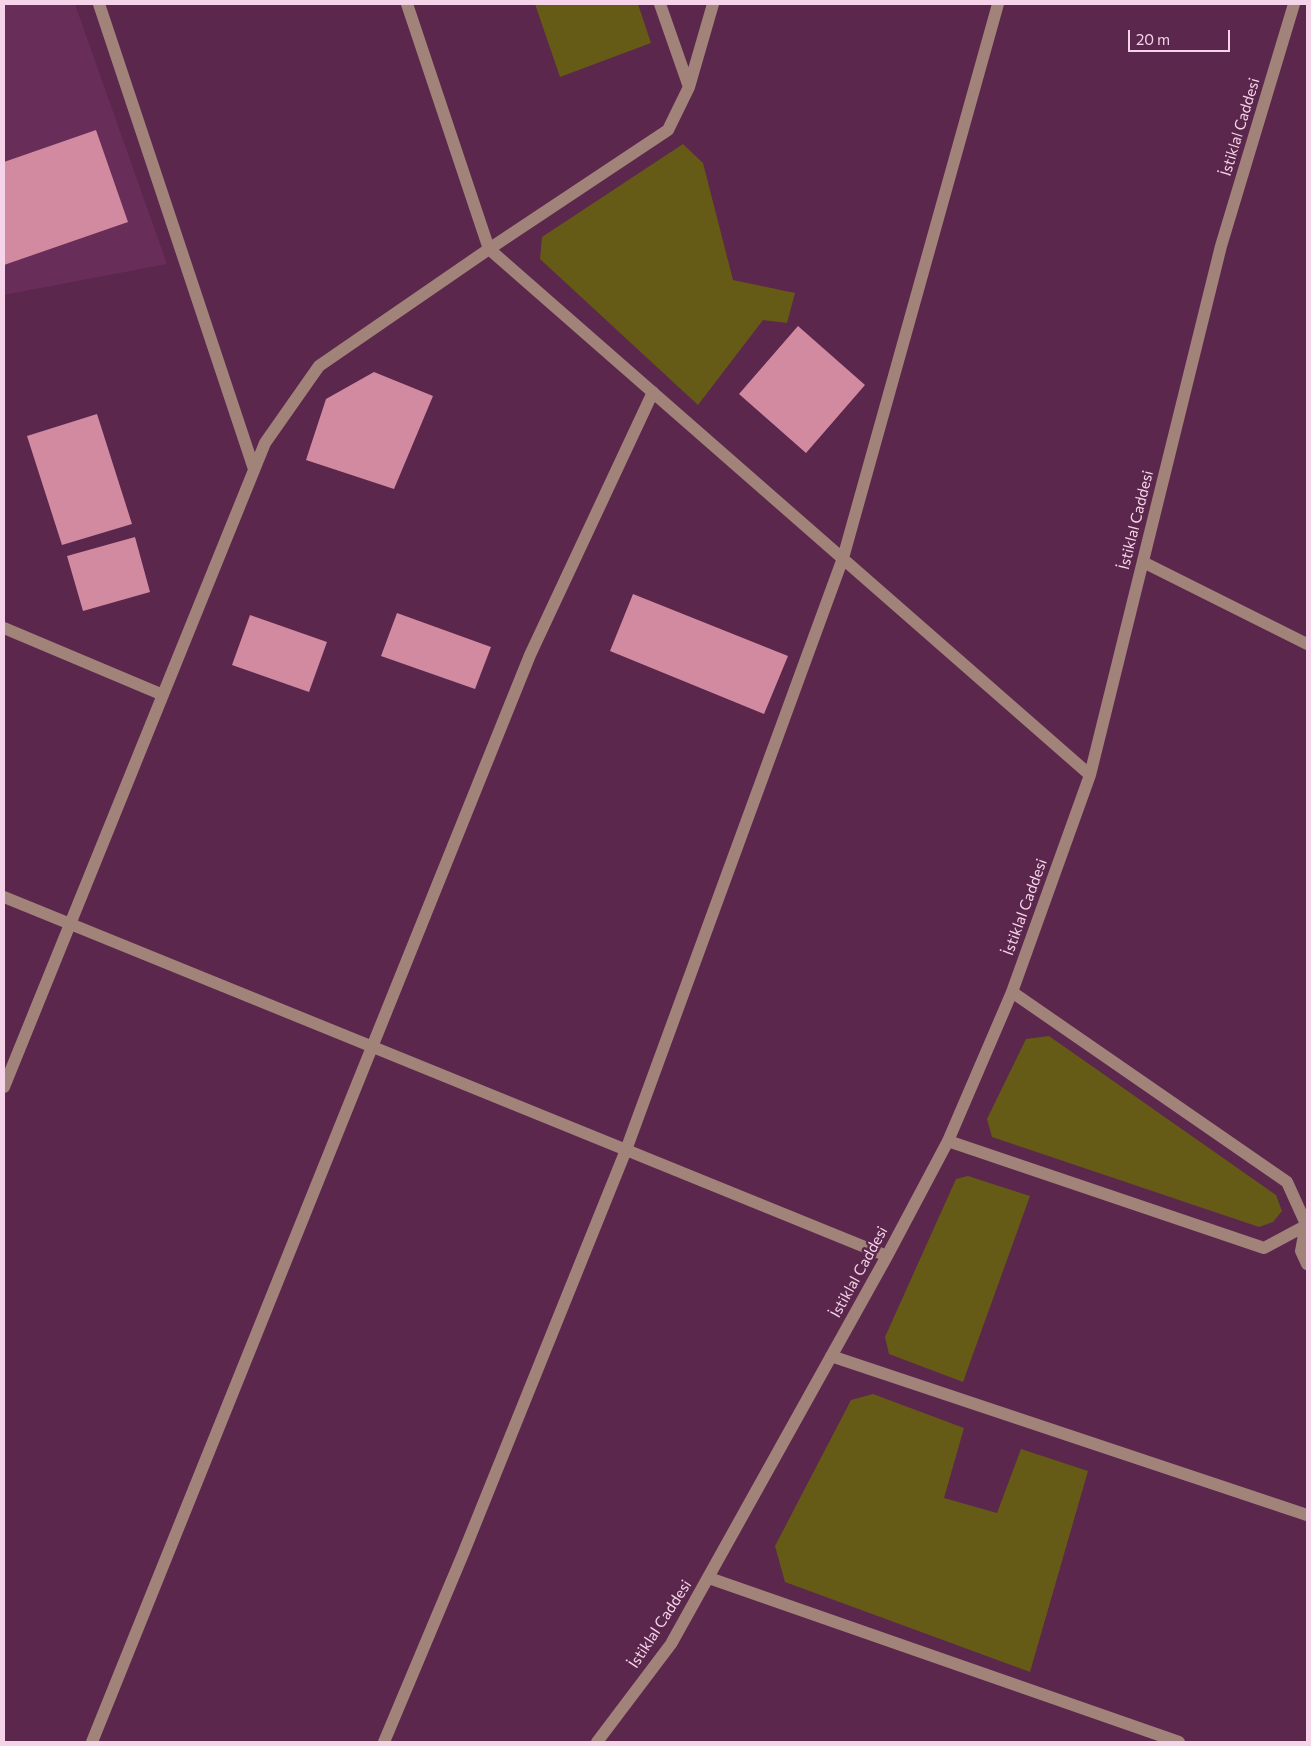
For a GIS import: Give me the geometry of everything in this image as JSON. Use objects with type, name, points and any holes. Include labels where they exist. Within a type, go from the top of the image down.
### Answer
[{"type":"street","points":[[99,4],[254,468]]},
{"type":"street","points":[[408,4],[490,249],[1090,775]]},
{"type":"street","points":[[660,4],[689,87]]},
{"type":"street","points":[[4,1087],[265,443],[319,366],[668,130],[689,87],[713,4]]},
{"type":"street","points":[[384,1742],[463,1554],[626,1150],[843,558],[998,4]]},
{"type":"street","name":"İstiklal Caddesi","points":[[597,1742],[671,1644],[887,1256],[948,1141],[1012,992],[1090,775],[1221,246],[1294,4]]},
{"type":"street","points":[[92,1742],[530,655],[653,392]]},
{"type":"street","points":[[1142,562],[1307,644]]},
{"type":"street","points":[[4,628],[163,695]]},
{"type":"street","points":[[4,897],[887,1256]]},
{"type":"street","points":[[1012,992],[1287,1182],[1306,1225]]},
{"type":"street","points":[[948,1141],[1264,1248],[1306,1225]]},
{"type":"street","points":[[1307,1209],[1301,1251],[1307,1264]]},
{"type":"street","points":[[831,1356],[1307,1515]]},
{"type":"street","points":[[708,1578],[1179,1742]]},
{"type":"shaded area","points":[[4,4],[75,4],[167,264],[4,295]]},
{"type":"shaded area","points":[[535,4],[638,4],[651,43],[560,77]]},
{"type":"shaded area","points":[[683,144],[703,163],[733,280],[795,293],[787,323],[763,320],[698,405],[540,259],[542,237]]},
{"type":"shaded area","points":[[1049,1036],[1276,1195],[1282,1211],[1273,1222],[1259,1227],[992,1137],[987,1119],[1026,1039]]},
{"type":"shaded area","points":[[968,1176],[1030,1196],[963,1382],[889,1354],[885,1337],[956,1179]]},
{"type":"shaded area","points":[[873,1394],[964,1428],[944,1498],[997,1513],[1021,1449],[1088,1471],[1030,1672],[785,1582],[775,1546],[851,1400]]},
{"type":"building","points":[[96,130],[128,222],[4,265],[4,162]]},
{"type":"building","points":[[798,326],[865,385],[806,453],[739,394]]},
{"type":"building","points":[[374,372],[433,396],[394,489],[306,460],[326,399]]},
{"type":"building","points":[[97,414],[132,524],[62,545],[27,436]]},
{"type":"building","points":[[135,537],[150,592],[83,611],[67,556]]},
{"type":"building","points":[[633,594],[788,656],[764,714],[610,651]]},
{"type":"building","points":[[397,613],[491,647],[475,689],[381,656]]},
{"type":"building","points":[[250,615],[327,642],[309,692],[232,665]]}]
